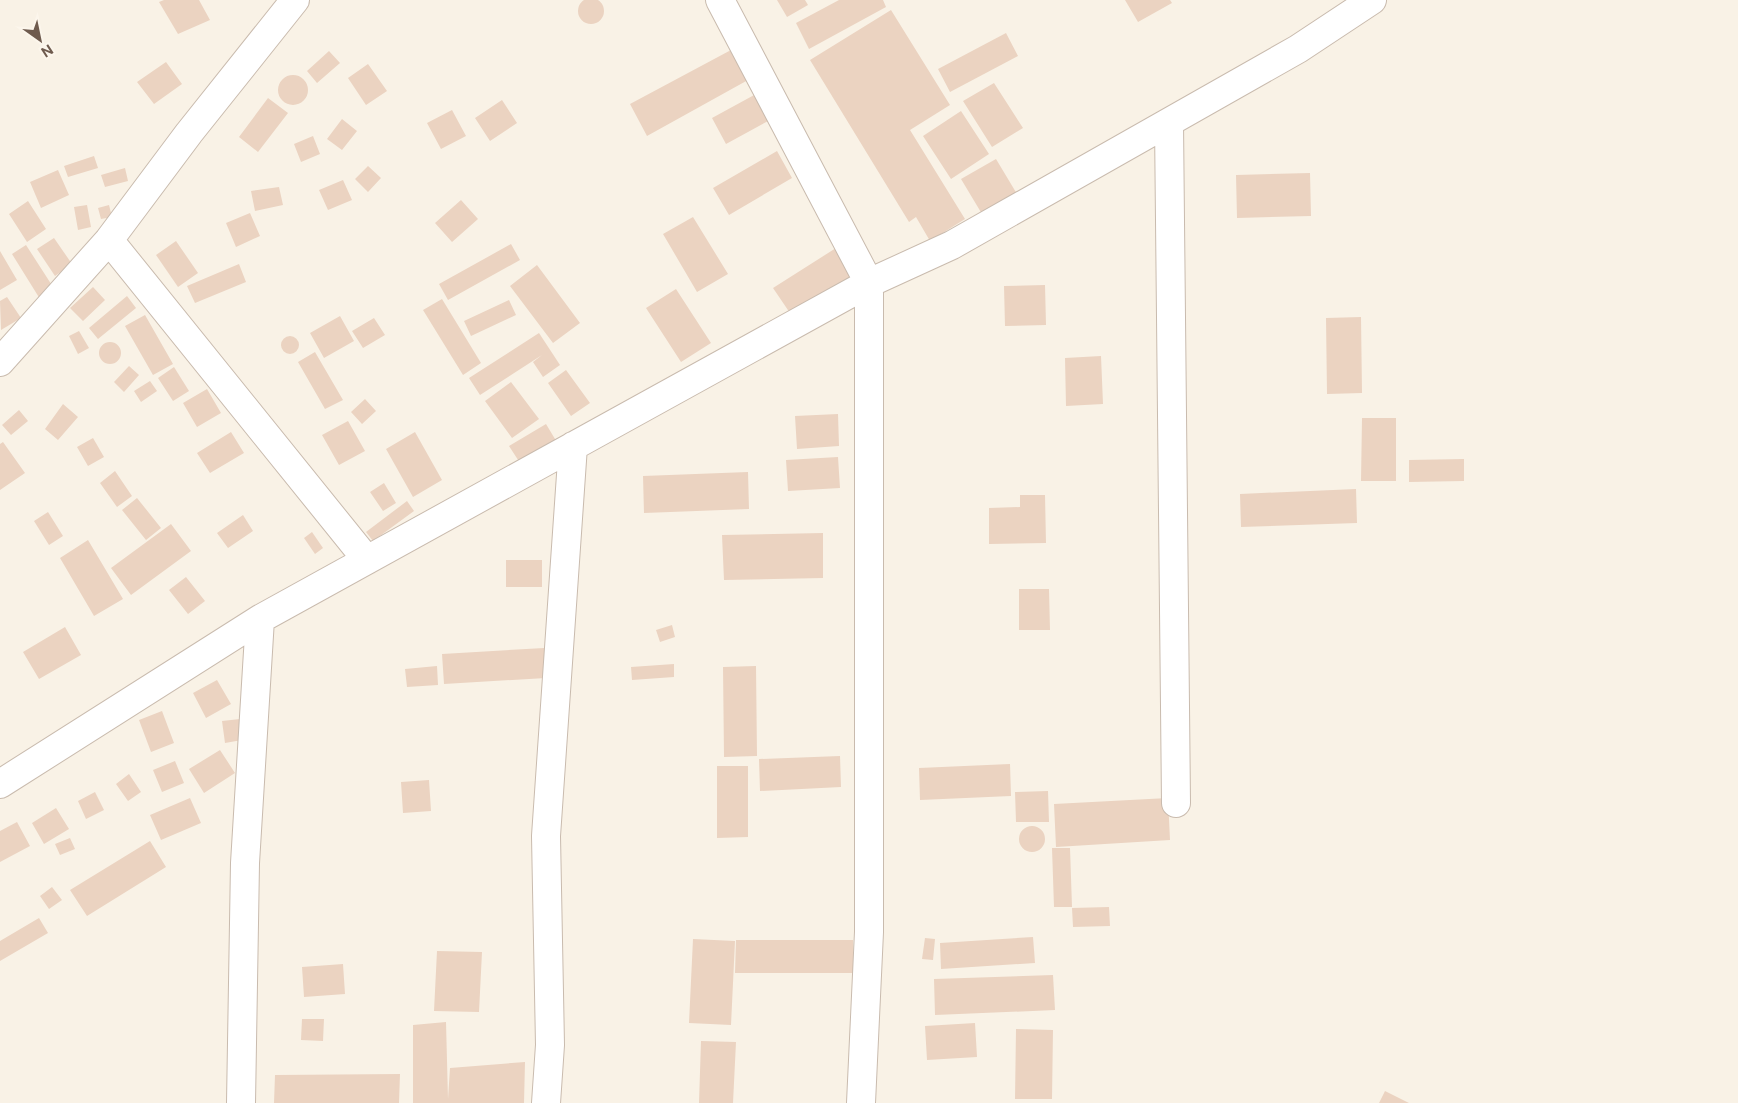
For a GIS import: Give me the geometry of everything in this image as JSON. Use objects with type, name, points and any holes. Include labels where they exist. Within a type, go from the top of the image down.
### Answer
[{"type":"street","points":[[0,362],[109,240],[189,133],[295,0]]},
{"type":"street","points":[[720,0],[869,284],[869,932],[861,1103]]},
{"type":"street","points":[[0,784],[260,619],[869,284],[952,245],[1298,49],[1372,0]]},
{"type":"street","points":[[1169,123],[1176,803]]},
{"type":"street","points":[[109,240],[367,560]]},
{"type":"street","points":[[546,1103],[550,1046],[546,836],[573,446]]},
{"type":"street","points":[[241,1103],[245,863],[260,619]]},
{"type":"building","points":[[591,-2],[600,2],[604,11],[600,20],[591,24],[582,20],[578,11],[582,2]]},
{"type":"building","points":[[164,0],[199,0],[210,20],[178,34],[159,2]]},
{"type":"building","points":[[777,0],[805,0],[808,5],[787,17]]},
{"type":"building","points":[[839,0],[883,0],[886,7],[809,49],[796,23]]},
{"type":"building","points":[[1125,0],[1170,0],[1172,3],[1138,22]]},
{"type":"building","points":[[891,10],[950,105],[910,130],[965,219],[930,241],[916,217],[909,222],[810,60]]},
{"type":"building","points":[[1006,33],[1018,56],[950,92],[938,69]]},
{"type":"building","points":[[731,50],[748,80],[647,136],[630,104]]},
{"type":"building","points":[[329,51],[340,63],[317,83],[307,71]]},
{"type":"building","points":[[166,62],[182,84],[154,104],[137,82]]},
{"type":"building","points":[[368,64],[387,91],[366,105],[348,78]]},
{"type":"building","points":[[293,75],[304,79],[308,90],[304,101],[293,105],[282,101],[278,90],[282,79]]},
{"type":"building","points":[[994,83],[1023,128],[992,147],[963,101]]},
{"type":"building","points":[[756,94],[770,120],[726,144],[712,118]]},
{"type":"building","points":[[268,98],[288,113],[258,152],[239,137]]},
{"type":"building","points":[[502,100],[517,123],[490,141],[475,118]]},
{"type":"building","points":[[452,110],[466,136],[441,149],[427,123]]},
{"type":"building","points":[[961,111],[989,154],[951,179],[923,136]]},
{"type":"building","points":[[342,119],[357,131],[342,150],[327,139]]},
{"type":"building","points":[[313,136],[320,154],[301,162],[294,144]]},
{"type":"building","points":[[777,151],[792,178],[729,215],[713,188]]},
{"type":"building","points":[[94,156],[98,168],[68,177],[64,166]]},
{"type":"building","points":[[996,159],[1017,194],[982,214],[961,179]]},
{"type":"building","points":[[368,166],[381,178],[368,192],[355,179]]},
{"type":"building","points":[[125,168],[128,181],[105,187],[101,175]]},
{"type":"building","points":[[58,170],[69,195],[41,208],[30,182]]},
{"type":"building","points":[[1310,173],[1311,216],[1237,218],[1236,175]]},
{"type":"building","points":[[343,180],[352,200],[328,210],[319,190]]},
{"type":"building","points":[[279,187],[283,205],[255,211],[251,191]]},
{"type":"building","points":[[461,200],[478,219],[452,242],[435,223]]},
{"type":"building","points":[[28,201],[46,229],[27,242],[9,214]]},
{"type":"building","points":[[87,205],[91,227],[78,230],[74,207]]},
{"type":"building","points":[[109,205],[112,217],[101,219],[98,208]]},
{"type":"building","points":[[250,213],[260,236],[236,247],[226,223]]},
{"type":"building","points":[[693,217],[728,274],[697,292],[663,234]]},
{"type":"building","points":[[54,238],[72,264],[55,276],[37,249]]},
{"type":"building","points":[[176,241],[198,273],[178,287],[156,255]]},
{"type":"building","points":[[511,244],[520,260],[448,300],[439,284]]},
{"type":"building","points":[[26,245],[55,290],[40,299],[12,254]]},
{"type":"building","points":[[836,248],[855,276],[792,316],[773,288]]},
{"type":"building","points":[[0,251],[17,280],[0,290]]},
{"type":"building","points":[[239,264],[246,282],[195,303],[187,286]]},
{"type":"building","points":[[537,265],[580,323],[553,343],[510,286]]},
{"type":"building","points":[[1045,285],[1046,325],[1005,326],[1004,286]]},
{"type":"building","points":[[93,287],[105,300],[83,321],[70,308]]},
{"type":"building","points":[[676,289],[711,343],[681,362],[646,308]]},
{"type":"building","points":[[127,296],[136,308],[98,339],[89,328]]},
{"type":"building","points":[[7,297],[21,318],[1,330],[0,301]]},
{"type":"building","points":[[442,299],[481,363],[463,375],[423,310]]},
{"type":"building","points":[[509,300],[516,315],[471,336],[464,321]]},
{"type":"building","points":[[145,315],[173,364],[153,375],[125,326]]},
{"type":"building","points":[[340,316],[354,341],[324,358],[310,333]]},
{"type":"building","points":[[1361,317],[1362,393],[1327,394],[1326,318]]},
{"type":"building","points":[[374,318],[385,335],[363,348],[352,331]]},
{"type":"building","points":[[79,331],[89,348],[78,354],[69,336]]},
{"type":"building","points":[[539,333],[560,365],[543,377],[533,362],[542,355],[480,395],[469,378]]},
{"type":"building","points":[[290,336],[296,339],[299,345],[296,351],[290,354],[284,351],[281,345],[284,339]]},
{"type":"building","points":[[106,342],[114,342],[121,349],[121,357],[114,364],[106,364],[99,357],[99,349]]},
{"type":"building","points":[[315,352],[343,400],[325,409],[298,362]]},
{"type":"building","points":[[1101,356],[1103,404],[1066,406],[1065,358]]},
{"type":"building","points":[[129,366],[139,375],[124,392],[114,382]]},
{"type":"building","points":[[174,367],[189,391],[173,401],[158,378]]},
{"type":"building","points":[[566,370],[590,403],[571,416],[548,383]]},
{"type":"building","points":[[150,381],[157,391],[141,402],[134,391]]},
{"type":"building","points":[[511,382],[539,419],[512,438],[485,401]]},
{"type":"building","points":[[207,389],[221,413],[197,427],[183,403]]},
{"type":"building","points":[[365,399],[376,411],[362,424],[351,412]]},
{"type":"building","points":[[63,404],[78,417],[58,440],[45,429]]},
{"type":"building","points":[[19,410],[28,421],[11,435],[2,425]]},
{"type":"building","points":[[838,414],[839,446],[797,449],[795,416]]},
{"type":"building","points":[[1362,418],[1396,418],[1396,481],[1361,481]]},
{"type":"building","points":[[348,421],[365,451],[339,465],[322,435]]},
{"type":"building","points":[[546,424],[558,444],[522,466],[509,446]]},
{"type":"building","points":[[231,432],[244,453],[210,473],[197,453]]},
{"type":"building","points":[[415,432],[442,480],[413,497],[386,449]]},
{"type":"building","points":[[93,438],[104,457],[88,466],[77,447]]},
{"type":"building","points":[[3,442],[25,473],[0,490],[0,444]]},
{"type":"building","points":[[838,457],[840,488],[788,491],[786,460]]},
{"type":"building","points":[[1464,459],[1464,481],[1409,482],[1409,460]]},
{"type":"building","points":[[115,471],[132,496],[117,507],[100,483]]},
{"type":"building","points":[[748,472],[749,509],[644,513],[643,476]]},
{"type":"building","points":[[384,483],[396,503],[383,511],[370,492]]},
{"type":"building","points":[[1356,489],[1357,523],[1241,527],[1240,494]]},
{"type":"building","points":[[1020,495],[1045,495],[1046,543],[989,544],[989,508],[1020,507]]},
{"type":"building","points":[[137,498],[161,528],[146,540],[122,510]]},
{"type":"building","points":[[407,501],[414,511],[373,541],[366,532]]},
{"type":"building","points":[[48,512],[63,536],[49,545],[34,521]]},
{"type":"building","points":[[243,515],[253,531],[228,548],[217,533]]},
{"type":"building","points":[[171,524],[191,551],[131,595],[111,568]]},
{"type":"building","points":[[312,532],[323,548],[315,554],[304,538]]},
{"type":"building","points":[[823,533],[823,578],[724,580],[722,535]]},
{"type":"building","points":[[88,540],[123,599],[94,616],[60,558]]},
{"type":"building","points":[[506,560],[542,560],[542,587],[506,587]]},
{"type":"building","points":[[186,577],[205,601],[188,614],[169,590]]},
{"type":"building","points":[[1019,589],[1049,589],[1050,630],[1019,630]]},
{"type":"building","points":[[672,625],[675,637],[660,642],[656,630]]},
{"type":"building","points":[[65,627],[81,655],[39,679],[23,652]]},
{"type":"building","points":[[544,648],[546,678],[444,684],[442,654]]},
{"type":"building","points":[[674,664],[674,677],[632,680],[631,667]]},
{"type":"building","points":[[437,666],[438,685],[407,687],[405,669]]},
{"type":"building","points":[[756,666],[757,756],[724,757],[723,667]]},
{"type":"building","points":[[217,680],[231,704],[206,718],[193,693]]},
{"type":"building","points":[[162,711],[174,743],[151,752],[139,720]]},
{"type":"building","points":[[240,719],[242,740],[225,743],[222,721]]},
{"type":"building","points":[[220,750],[235,773],[204,793],[189,769]]},
{"type":"building","points":[[840,756],[841,787],[760,791],[759,759]]},
{"type":"building","points":[[175,761],[184,783],[162,792],[153,770]]},
{"type":"building","points":[[1010,764],[1011,796],[920,800],[919,768]]},
{"type":"building","points":[[717,766],[748,766],[748,837],[717,838]]},
{"type":"building","points":[[129,774],[141,792],[128,801],[116,784]]},
{"type":"building","points":[[429,780],[431,811],[403,813],[401,782]]},
{"type":"building","points":[[1048,791],[1049,822],[1016,822],[1015,792]]},
{"type":"building","points":[[95,792],[104,810],[86,819],[78,801]]},
{"type":"building","points":[[190,798],[201,823],[161,840],[150,815]]},
{"type":"building","points":[[1168,798],[1170,840],[1056,847],[1054,804]]},
{"type":"building","points":[[56,808],[69,829],[44,844],[32,823]]},
{"type":"building","points":[[17,822],[30,846],[0,862],[0,831]]},
{"type":"building","points":[[1032,826],[1041,830],[1045,839],[1041,848],[1032,852],[1023,848],[1019,839],[1023,830]]},
{"type":"building","points":[[70,838],[75,849],[60,855],[55,844]]},
{"type":"building","points":[[150,841],[166,867],[87,916],[70,890]]},
{"type":"building","points":[[1052,848],[1070,848],[1072,907],[1054,907]]},
{"type":"building","points":[[52,887],[62,900],[49,909],[40,896]]},
{"type":"building","points":[[1109,907],[1110,926],[1073,927],[1072,908]]},
{"type":"building","points":[[39,918],[48,933],[0,961],[0,941]]},
{"type":"building","points":[[1033,937],[1035,963],[941,969],[940,943]]},
{"type":"building","points":[[925,938],[935,939],[933,960],[922,959]]},
{"type":"building","points":[[693,939],[735,941],[731,1025],[689,1023]]},
{"type":"building","points":[[736,940],[853,940],[853,973],[735,973]]},
{"type":"building","points":[[437,951],[482,952],[479,1012],[434,1011]]},
{"type":"building","points":[[343,964],[345,994],[304,997],[302,967]]},
{"type":"building","points":[[1053,975],[1055,1010],[935,1015],[934,979]]},
{"type":"building","points":[[302,1019],[324,1019],[323,1041],[301,1040]]},
{"type":"building","points":[[446,1022],[448,1099],[450,1068],[525,1062],[524,1103],[413,1103],[413,1025]]},
{"type":"building","points":[[975,1023],[977,1057],[927,1060],[925,1026]]},
{"type":"building","points":[[1016,1029],[1053,1030],[1052,1099],[1015,1099]]},
{"type":"building","points":[[701,1041],[736,1042],[733,1103],[699,1103]]},
{"type":"building","points":[[400,1074],[399,1103],[274,1103],[275,1075]]},
{"type":"building","points":[[1385,1091],[1409,1103],[1379,1103]]}]
